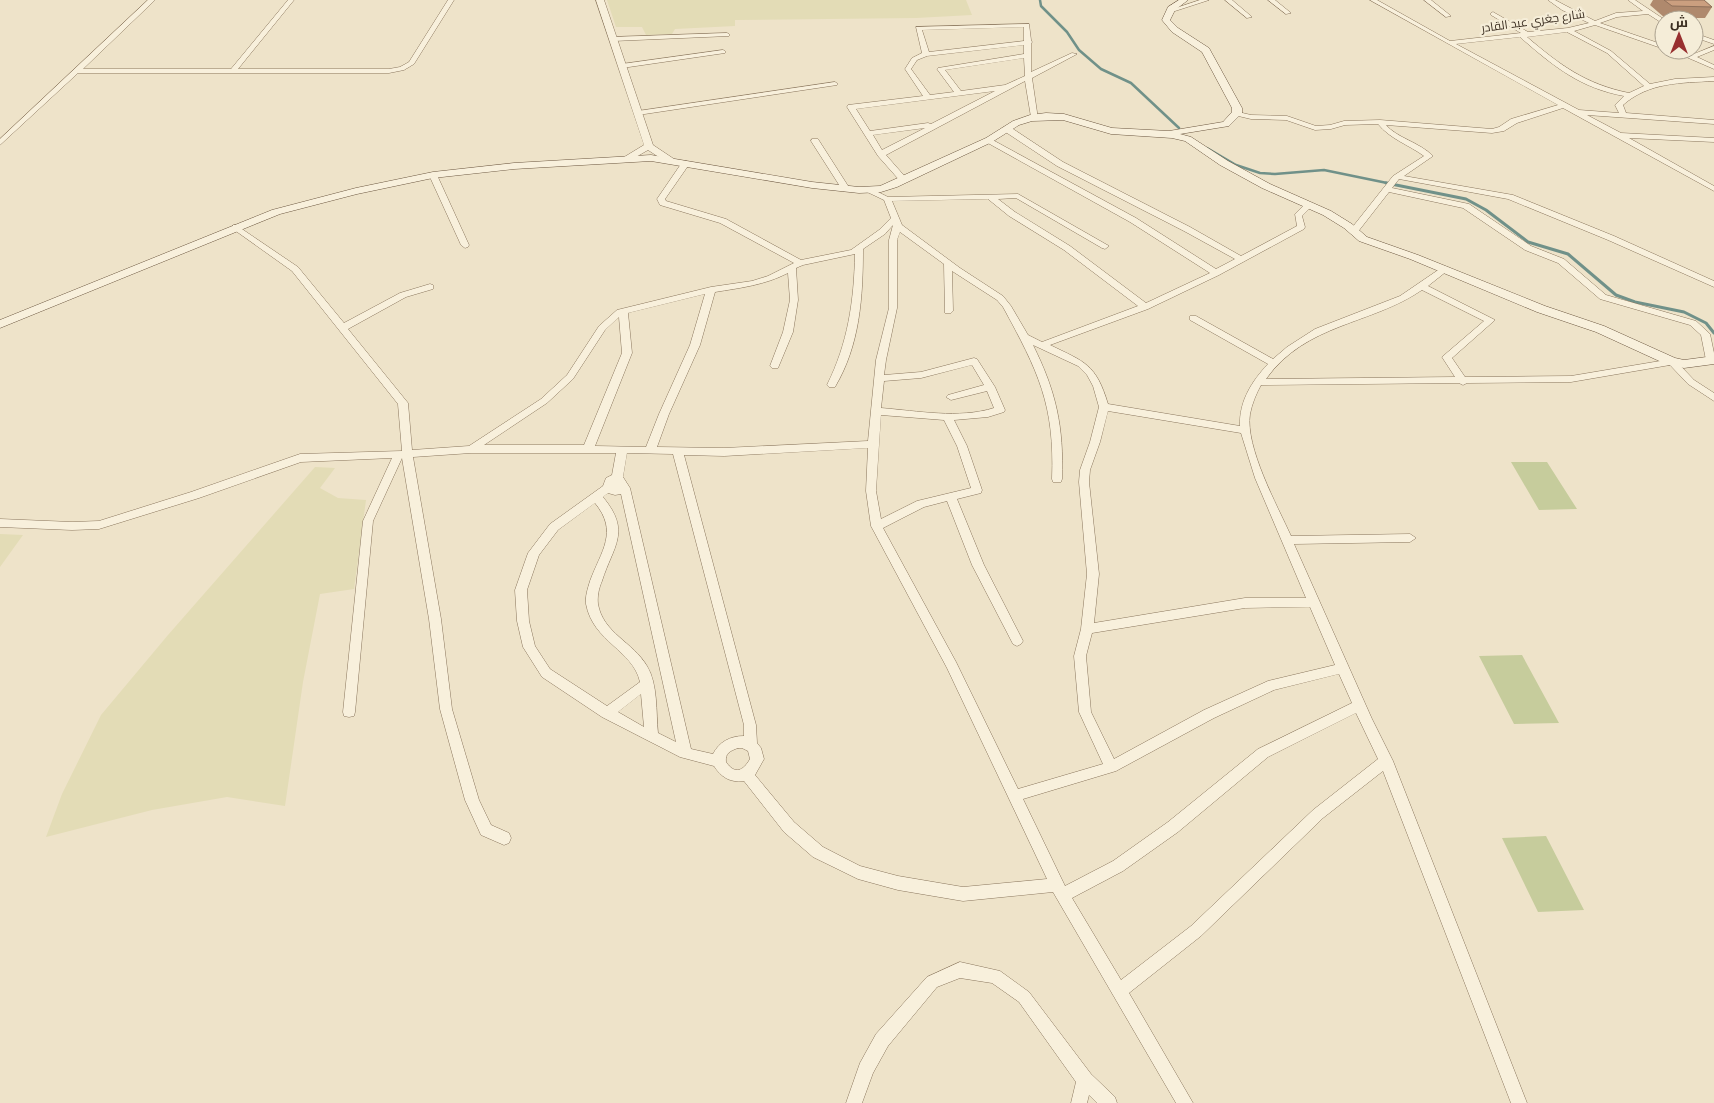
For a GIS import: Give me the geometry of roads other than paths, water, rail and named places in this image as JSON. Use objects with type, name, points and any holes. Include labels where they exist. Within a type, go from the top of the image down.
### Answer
[{"type":"main road","points":[[0,324],[236,227],[307,202],[433,175],[514,166],[651,158],[812,185],[868,189],[881,188],[904,180],[989,140],[1016,123],[1035,117],[1064,117],[1110,131],[1126,133],[1163,133],[1226,124],[1238,113],[1237,108],[1206,50],[1169,25],[1166,20],[1170,11],[1184,0]]},
{"type":"main road","points":[[1163,133],[1188,140],[1224,163],[1266,186],[1327,213],[1354,231],[1362,239],[1541,309],[1600,329],[1672,362],[1684,364],[1712,360]]},
{"type":"street","points":[[0,143],[152,0]]},
{"type":"street","points":[[233,71],[291,0]]},
{"type":"street","points":[[78,71],[389,71],[402,69],[412,63],[451,0]]},
{"type":"street","points":[[600,0],[649,146],[655,152],[671,161]]},
{"type":"street","points":[[1170,11],[1206,0],[1209,8]]},
{"type":"street","points":[[1228,0],[1249,17]]},
{"type":"street","points":[[1271,0],[1288,13]]},
{"type":"street","points":[[1373,0],[1577,111],[1714,189]]},
{"type":"street","points":[[1428,0],[1448,16]]},
{"type":"street","points":[[1551,0],[1571,14],[1593,24],[1654,44]]},
{"type":"street","points":[[1631,0],[1654,16]]},
{"type":"street","name":"شارع جغري عبد القادر","points":[[1449,43],[1568,30],[1593,24],[1626,12],[1648,12]]},
{"type":"street","points":[[1493,14],[1525,36],[1578,80],[1597,89],[1628,95]]},
{"type":"street","points":[[927,96],[908,69],[914,59],[970,38],[1027,25],[1029,42],[1027,56],[1028,77],[1035,117]]},
{"type":"street","points":[[926,54],[918,28],[970,38],[1029,42]]},
{"type":"street","points":[[1568,30],[1609,52],[1647,85]]},
{"type":"street","points":[[613,39],[727,35]]},
{"type":"street","points":[[622,66],[723,52]]},
{"type":"street","points":[[881,154],[1007,86],[1074,54]]},
{"type":"street","points":[[958,92],[940,69],[1027,56]]},
{"type":"street","points":[[1699,60],[1713,73]]},
{"type":"street","points":[[1623,114],[1619,104],[1628,95],[1647,85],[1713,73]]},
{"type":"street","points":[[638,113],[834,84]]},
{"type":"street","points":[[904,180],[881,154],[851,106],[1007,86]]},
{"type":"street","points":[[1238,113],[1251,117],[1287,118],[1315,128],[1332,127],[1355,122],[1380,122],[1492,131],[1501,129],[1514,121],[1565,105]]},
{"type":"street","points":[[1577,111],[1714,121]]},
{"type":"street","points":[[1354,231],[1392,183],[1429,156],[1413,144],[1388,132],[1380,122]]},
{"type":"street","points":[[868,134],[935,124]]},
{"type":"street","points":[[1007,129],[1060,164],[1187,229],[1241,260]]},
{"type":"street","points":[[1618,134],[1714,140]]},
{"type":"street","points":[[989,140],[1133,220],[1216,273]]},
{"type":"street","points":[[815,141],[846,188]]},
{"type":"street","points":[[626,159],[649,146]]},
{"type":"street","points":[[686,163],[661,199],[663,203],[723,221],[768,244],[796,265]]},
{"type":"street","points":[[433,175],[465,245]]},
{"type":"street","points":[[1392,183],[1510,197],[1611,238],[1714,284]]},
{"type":"street","points":[[1392,183],[1466,206],[1528,248],[1561,261],[1604,297],[1693,323],[1705,334],[1712,360]]},
{"type":"street","points":[[868,189],[888,199],[1018,196],[1105,246]]},
{"type":"street","points":[[990,197],[1012,214],[1067,248],[1145,307]]},
{"type":"street","points":[[888,199],[897,222],[948,263],[1000,298],[1007,306],[1043,372],[1051,397],[1058,431],[1057,479]]},
{"type":"street","points":[[1042,345],[1145,307],[1241,260],[1301,227],[1298,216],[1309,205]]},
{"type":"street","points":[[472,449],[544,401],[570,377],[602,328],[623,311],[711,290],[753,283],[771,278],[796,265],[854,252],[897,222]]},
{"type":"street","points":[[897,222],[893,240],[893,308],[881,360],[878,411],[873,444],[871,491],[877,526],[952,666],[1060,890],[1185,1103]]},
{"type":"street","points":[[236,227],[295,269],[403,403],[403,454],[435,619],[446,709],[472,800],[486,830],[504,838]]},
{"type":"street","points":[[832,385],[846,354],[853,328],[859,294],[859,248]]},
{"type":"street","points":[[948,263],[948,311]]},
{"type":"street","points":[[774,366],[788,332],[794,300],[796,265]]},
{"type":"street","points":[[1444,270],[1402,298],[1329,326],[1312,335],[1273,363],[1257,382],[1248,398],[1245,416],[1246,430],[1248,444],[1260,478],[1386,761],[1519,1103]]},
{"type":"street","points":[[1422,286],[1490,320],[1447,357],[1464,382]]},
{"type":"street","points":[[342,328],[402,295],[430,287]]},
{"type":"street","points":[[650,451],[695,345],[711,290]]},
{"type":"street","points":[[588,449],[627,353],[623,311]]},
{"type":"street","points":[[1193,318],[1273,363]]},
{"type":"street","points":[[1024,337],[1082,364],[1091,373],[1098,386],[1104,407],[1085,470],[1084,482],[1093,574],[1087,629],[1080,656],[1085,712],[1111,767]]},
{"type":"street","points":[[878,411],[947,416],[982,415],[1000,410],[990,387],[974,361],[921,376],[880,378]]},
{"type":"street","points":[[1257,382],[1571,380],[1672,362],[1691,382],[1714,398]]},
{"type":"street","points":[[951,396],[990,387]]},
{"type":"street","points":[[1104,407],[1246,430]]},
{"type":"street","points":[[877,526],[921,504],[977,490],[962,446],[947,416]]},
{"type":"street","points":[[0,523],[72,526],[99,525],[300,458],[472,449],[724,452],[873,444]]},
{"type":"street","points":[[622,451],[616,484],[554,527],[534,553],[521,590],[522,621],[528,647],[546,673],[607,713],[685,753],[718,761]]},
{"type":"street","points":[[678,452],[750,725],[750,744]]},
{"type":"street","points":[[349,712],[368,521],[403,454]]},
{"type":"street","points":[[616,484],[625,488],[685,753]]},
{"type":"street","points":[[950,496],[978,565],[1018,641]]},
{"type":"street","points":[[596,497],[614,523],[614,536],[599,573],[592,603],[601,628],[643,669],[652,736]]},
{"type":"street","points":[[1288,540],[1410,538]]},
{"type":"street","points":[[1087,629],[1245,604],[1315,602]]},
{"type":"street","points":[[1014,796],[1111,767],[1209,714],[1272,685],[1344,668]]},
{"type":"street","points":[[607,713],[646,684]]},
{"type":"street","points":[[746,774],[789,827],[818,852],[858,872],[898,883],[963,894],[1060,890],[1118,866],[1173,827],[1263,753],[1359,704]]},
{"type":"street","points":[[744,742],[750,744],[754,748],[757,759],[751,770],[746,774],[734,776],[723,771],[718,761],[721,750],[731,743],[744,742]]},
{"type":"street","points":[[1119,991],[1196,931],[1318,814],[1386,761]]},
{"type":"street","points":[[854,1103],[866,1069],[882,1040],[932,982],[960,970],[996,976],[1024,997],[1085,1080],[1109,1103]]},
{"type":"street","points":[[1079,1103],[1085,1080]]},
{"type":"waterway","points":[[1040,0],[1041,6],[1067,32],[1079,50],[1101,69],[1131,83],[1179,128]]},
{"type":"waterway","points":[[1207,148],[1236,165],[1260,173],[1275,174],[1324,170],[1392,184]]},
{"type":"waterway","points":[[1386,183],[1466,199],[1486,210],[1528,242],[1568,254],[1616,295],[1635,302],[1684,312],[1706,323],[1714,333]]}]
